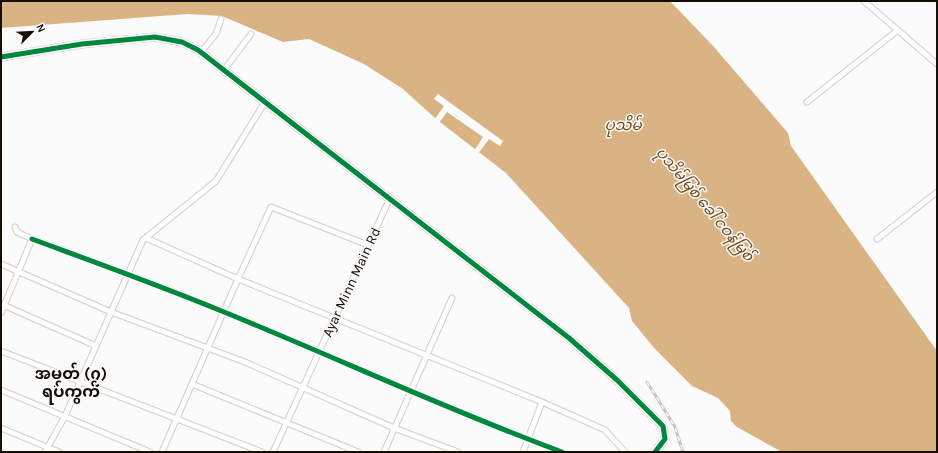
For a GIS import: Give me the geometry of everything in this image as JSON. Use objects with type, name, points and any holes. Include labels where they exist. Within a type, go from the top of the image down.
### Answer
[{"type":"street","points":[[864,1],[937,64]]},
{"type":"street","points":[[201,52],[216,34],[221,19]]},
{"type":"street","points":[[807,102],[898,30]]},
{"type":"street","points":[[224,70],[251,34]]},
{"type":"street","points":[[1,57],[82,44],[155,37],[182,42],[201,52],[568,338],[617,380],[663,426],[665,439],[656,452]]},
{"type":"street","points":[[46,449],[65,416],[143,240],[216,181],[265,102]]},
{"type":"street","points":[[877,239],[937,192]]},
{"type":"street","name":"Ayar Minn Main Rd","points":[[273,452],[389,200]]},
{"type":"street","points":[[162,452],[271,207],[368,245]]},
{"type":"street","points":[[15,227],[17,232],[32,239],[128,274],[224,312],[410,391],[562,452]]},
{"type":"street","points":[[146,238],[238,279],[542,402],[605,430],[625,452]]},
{"type":"street","points":[[1,313],[3,304],[19,272],[32,239]]},
{"type":"street","points":[[1,264],[111,312],[246,362],[394,428],[458,452]]},
{"type":"street","points":[[384,452],[452,298]]},
{"type":"street","points":[[3,304],[96,346]]},
{"type":"street","points":[[1,351],[178,418],[262,452]]},
{"type":"street","points":[[192,384],[358,452]]},
{"type":"street","points":[[1,390],[150,452]]},
{"type":"street","points":[[523,452],[542,402]]},
{"type":"street","points":[[1,428],[46,449],[59,452]]},
{"type":"water","name":"ပုသိမ်","points":[[1,1],[670,1],[714,47],[788,133],[791,146],[937,351],[937,452],[782,452],[737,427],[731,421],[730,411],[718,398],[692,386],[655,349],[632,321],[629,308],[506,173],[436,119],[403,89],[364,64],[309,39],[283,42],[222,16],[188,14],[1,28]]},
{"type":"pier","points":[[438,94],[503,141],[500,146],[489,139],[478,154],[474,151],[483,137],[447,112],[439,123],[434,120],[444,106],[434,99]]},
{"type":"railway","points":[[647,382],[675,427],[683,452]]},
{"type":"cycle path","points":[[1,57],[82,44],[155,37],[182,42],[198,50],[569,338],[617,380],[663,426],[665,439],[655,452]]},
{"type":"cycle path","points":[[32,239],[200,302],[477,419],[562,452]]},
{"type":"district","name":"အမှတ် (၇) ရပ်ကွက်","points":[[71,382]]},
{"type":"water label","name":"ပုသိမ်မြစ် ခေါ် ငဝန်မြစ်","points":[[705,204]]}]
